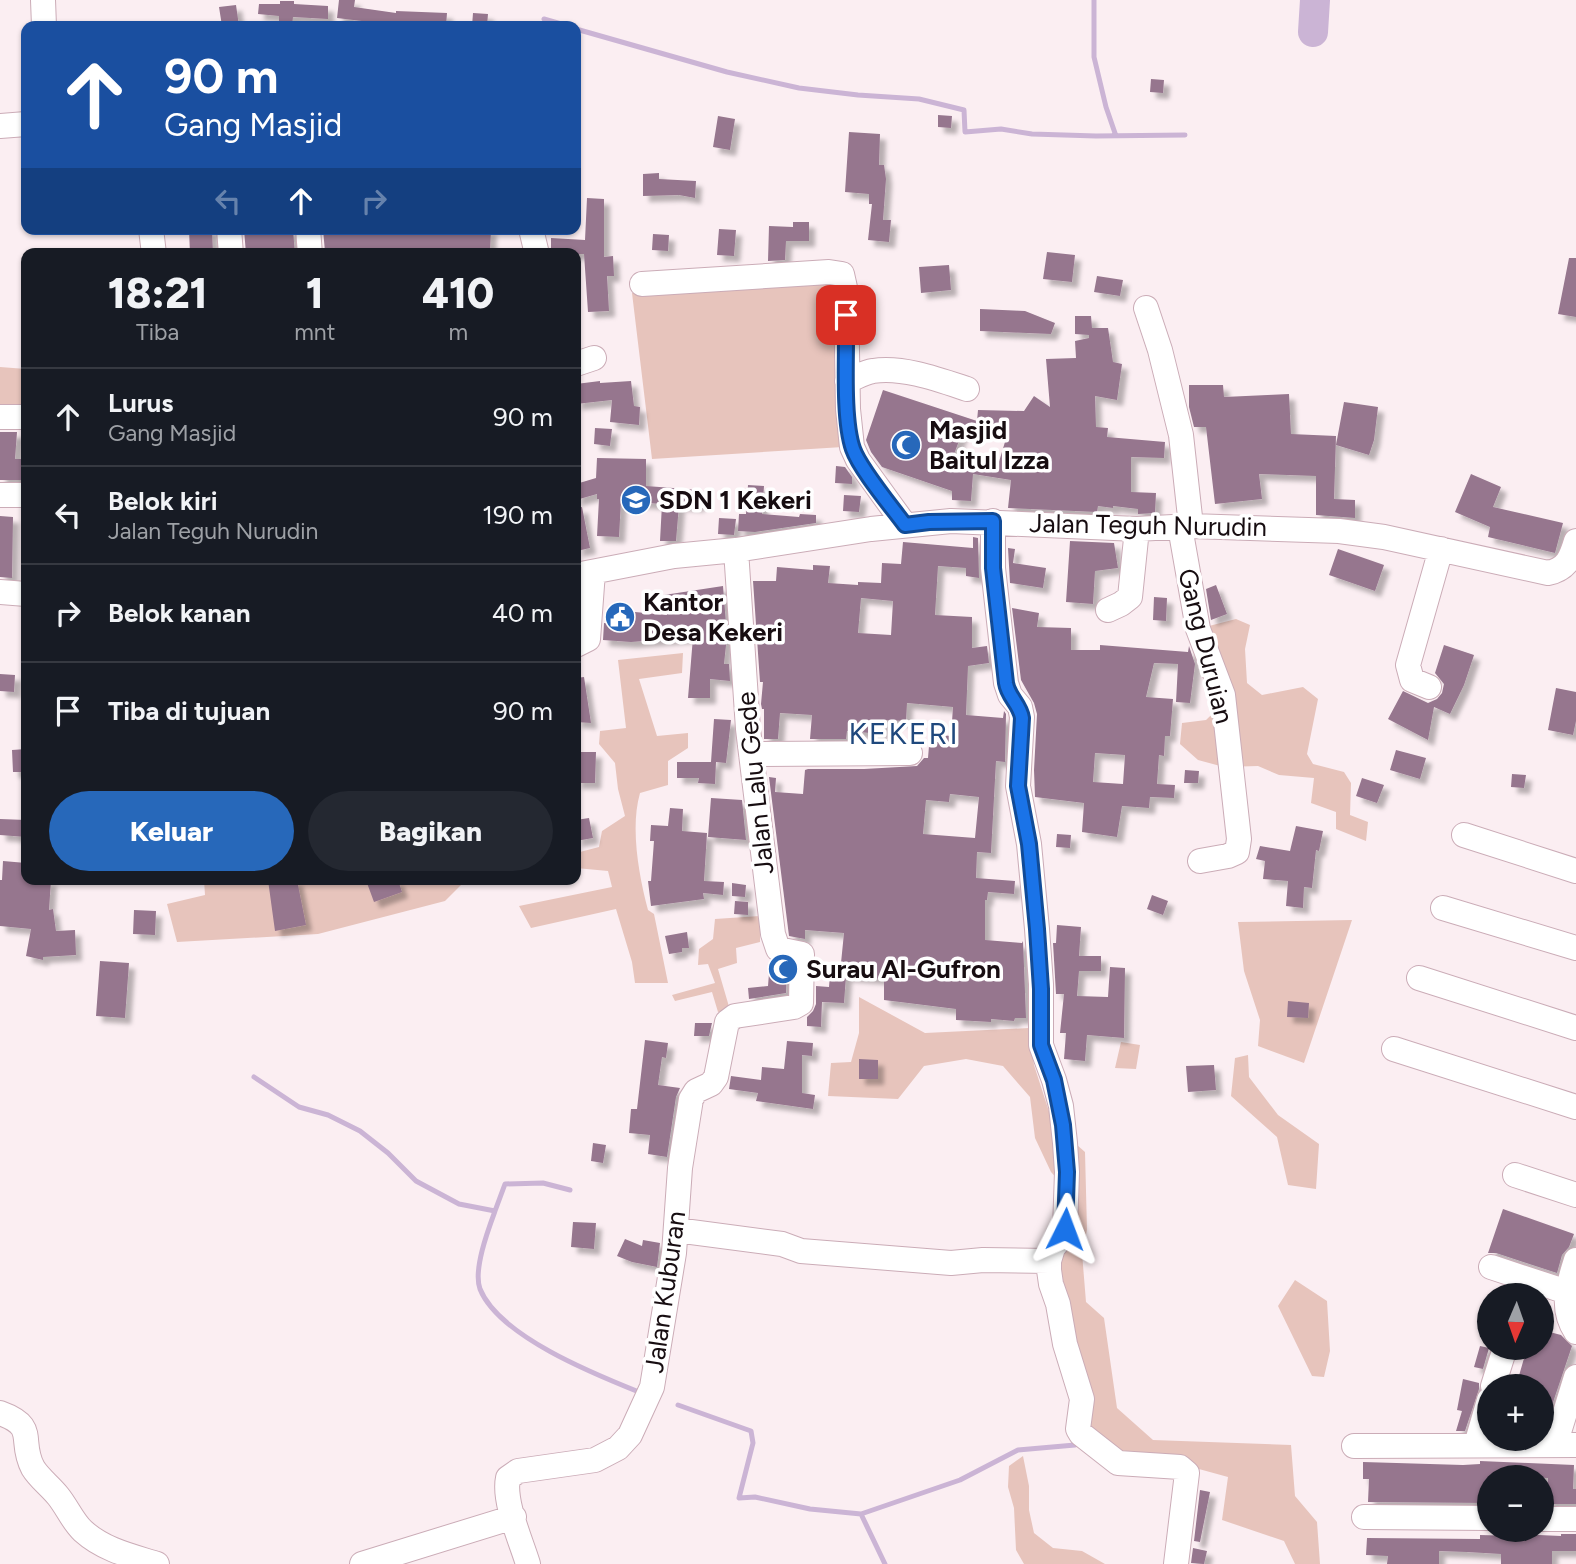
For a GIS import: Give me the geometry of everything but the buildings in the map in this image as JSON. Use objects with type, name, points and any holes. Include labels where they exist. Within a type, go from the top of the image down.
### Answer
[{"type":"street","points":[[43,0],[44,21]]},
{"type":"street","points":[[0,126],[21,124]]},
{"type":"street","points":[[642,284],[829,272],[842,274],[846,292],[847,381],[852,447],[858,460],[905,525]]},
{"type":"street","points":[[1146,308],[1160,350],[1181,435],[1186,527]]},
{"type":"street","points":[[847,381],[874,371],[904,372],[967,389]]},
{"type":"street","points":[[0,417],[21,417]]},
{"type":"street","points":[[0,495],[21,495]]},
{"type":"street","name":"Jalan Teguh Nurudin","points":[[584,573],[674,556],[736,550],[940,521],[1339,531],[1441,549],[1548,573],[1557,571],[1567,563],[1576,541]]},
{"type":"street","points":[[993,521],[993,568],[1007,691],[1020,707],[1022,718],[1017,778],[1029,844],[1041,1002],[1041,1045],[1061,1107],[1067,1172],[1065,1229],[1053,1248],[1049,1261],[1051,1284],[1082,1399],[1078,1429],[1081,1434],[1118,1463],[1180,1467],[1187,1473],[1176,1564]]},
{"type":"street","name":"Gang Duruian","points":[[1186,527],[1198,629],[1223,695],[1239,839],[1237,852],[1200,861]]},
{"type":"street","points":[[1108,610],[1130,597],[1137,528]]},
{"type":"street","points":[[1429,687],[1412,680],[1408,665],[1441,549]]},
{"type":"street","name":"Jalan Lalu Gede","points":[[736,550],[751,754],[773,934],[778,949],[802,954],[801,994]]},
{"type":"street","points":[[581,642],[588,639],[584,573]]},
{"type":"street","points":[[0,592],[21,594]]},
{"type":"street","points":[[751,754],[910,753]]},
{"type":"street","points":[[1464,835],[1576,871]]},
{"type":"street","points":[[1443,908],[1576,948]]},
{"type":"street","points":[[1419,978],[1576,1028]]},
{"type":"street","name":"Jalan Kuburan","points":[[528,1564],[507,1485],[512,1473],[594,1460],[618,1448],[630,1435],[652,1387],[676,1230],[680,1168],[690,1102],[696,1091],[711,1084],[716,1077],[727,1021],[735,1016],[799,1006],[801,994]]},
{"type":"street","points":[[1394,1049],[1576,1107]]},
{"type":"street","points":[[1515,1175],[1576,1195]]},
{"type":"street","points":[[676,1230],[782,1244],[801,1251],[931,1262],[1049,1261]]},
{"type":"street","points":[[1576,1260],[1565,1306],[1576,1332]]},
{"type":"street","points":[[1491,1267],[1516,1283]]},
{"type":"street","points":[[1554,1291],[1567,1292]]},
{"type":"street","points":[[1354,1446],[1565,1445],[1576,1377]]},
{"type":"street","points":[[0,1413],[17,1419],[26,1433],[27,1455],[35,1471],[58,1496],[82,1531],[111,1550],[157,1564]]},
{"type":"street","points":[[362,1564],[514,1517]]},
{"type":"street","points":[[1364,1517],[1477,1518]]},
{"type":"street","points":[[1554,1519],[1576,1519]]},
{"type":"shaded area","points":[[834,281],[843,447],[652,459],[632,293]]},
{"type":"shaded area","points":[[0,367],[21,369],[21,410],[0,409]]},
{"type":"shaded area","points":[[1236,619],[1250,625],[1245,649],[1247,683],[1262,695],[1303,687],[1318,699],[1307,754],[1313,764],[1344,772],[1351,783],[1350,815],[1368,822],[1366,841],[1336,829],[1336,812],[1311,803],[1314,778],[1279,775],[1258,766],[1224,767],[1198,760],[1180,744],[1182,723],[1206,720],[1233,694],[1209,626]]},
{"type":"shaded area","points":[[683,653],[682,673],[639,679],[657,736],[688,733],[688,748],[668,761],[668,785],[640,793],[637,807],[639,867],[648,910],[654,914],[668,983],[635,983],[632,962],[616,909],[531,928],[519,906],[612,887],[608,871],[581,868],[581,852],[599,847],[602,831],[625,816],[615,763],[599,744],[600,731],[626,728],[618,660]]},
{"type":"shaded area","points":[[204,885],[461,885],[445,901],[318,934],[177,942],[167,904],[205,895]]},
{"type":"shaded area","points":[[760,916],[760,942],[736,948],[737,963],[718,969],[730,1010],[718,1012],[712,992],[675,1001],[672,995],[715,983],[708,964],[698,965],[699,949],[713,939],[715,919]]},
{"type":"shaded area","points":[[1352,920],[1304,1063],[1258,1046],[1260,1020],[1244,971],[1238,922]]},
{"type":"shaded area","points":[[859,997],[925,1033],[1029,1028],[1034,1065],[1053,1124],[1085,1152],[1087,1230],[1082,1253],[1086,1302],[1104,1318],[1117,1408],[1153,1440],[1291,1445],[1295,1496],[1317,1522],[1320,1564],[1295,1564],[1284,1541],[1222,1520],[1228,1477],[1188,1466],[1120,1457],[1083,1428],[1060,1282],[1059,1254],[1072,1195],[1051,1172],[1035,1138],[1030,1097],[1003,1066],[966,1059],[924,1066],[898,1099],[828,1096],[831,1063],[851,1062],[859,1033]]},
{"type":"shaded area","points":[[1121,1042],[1140,1045],[1136,1069],[1115,1068]]},
{"type":"shaded area","points":[[1248,1055],[1249,1077],[1278,1115],[1319,1144],[1316,1189],[1288,1185],[1277,1137],[1231,1096],[1235,1058]]},
{"type":"shaded area","points":[[1295,1280],[1327,1301],[1330,1351],[1324,1377],[1312,1376],[1278,1306]]},
{"type":"shaded area","points":[[1023,1456],[1034,1533],[1053,1548],[1082,1551],[1105,1564],[1024,1564],[1016,1550],[1014,1508],[1008,1487],[1009,1466]]},
{"type":"waterway","points":[[1094,0],[1094,57],[1116,136]]},
{"type":"waterway","points":[[1313,32],[1315,0]]},
{"type":"waterway","points":[[544,19],[551,21]]},
{"type":"waterway","points":[[581,30],[727,72],[799,88],[919,99],[964,110],[965,132],[1001,129],[1032,134],[1185,135]]},
{"type":"waterway","points":[[254,1077],[299,1107],[328,1115],[360,1131],[388,1153],[416,1181],[459,1204],[495,1211],[505,1184],[543,1183],[570,1190]]},
{"type":"waterway","points":[[495,1211],[478,1271],[480,1289],[490,1306],[507,1322],[550,1351],[639,1392]]},
{"type":"waterway","points":[[678,1405],[751,1431],[753,1443],[739,1498],[755,1497],[810,1509],[861,1514],[960,1480],[1018,1450],[1075,1445]]},
{"type":"waterway","points":[[861,1514],[885,1564]]},
{"type":"place","name":"Masjid Baitul Izza","points":[[906,445]]},
{"type":"place","name":"SDN 1 Kekeri","points":[[636,500]]},
{"type":"place","name":"Kantor Desa Kekeri","points":[[620,617]]},
{"type":"place","name":"Surau Al-Gufron","points":[[783,969]]},
{"type":"district","name":"KEKERI","points":[[904,734]]},
{"type":"route","points":[[846,315],[848,409],[852,447],[858,460],[905,525],[993,521],[993,568],[1007,691],[1020,707],[1022,718],[1018,786],[1029,844],[1037,929],[1041,1045],[1054,1080],[1063,1125],[1067,1172],[1065,1229]]}]
